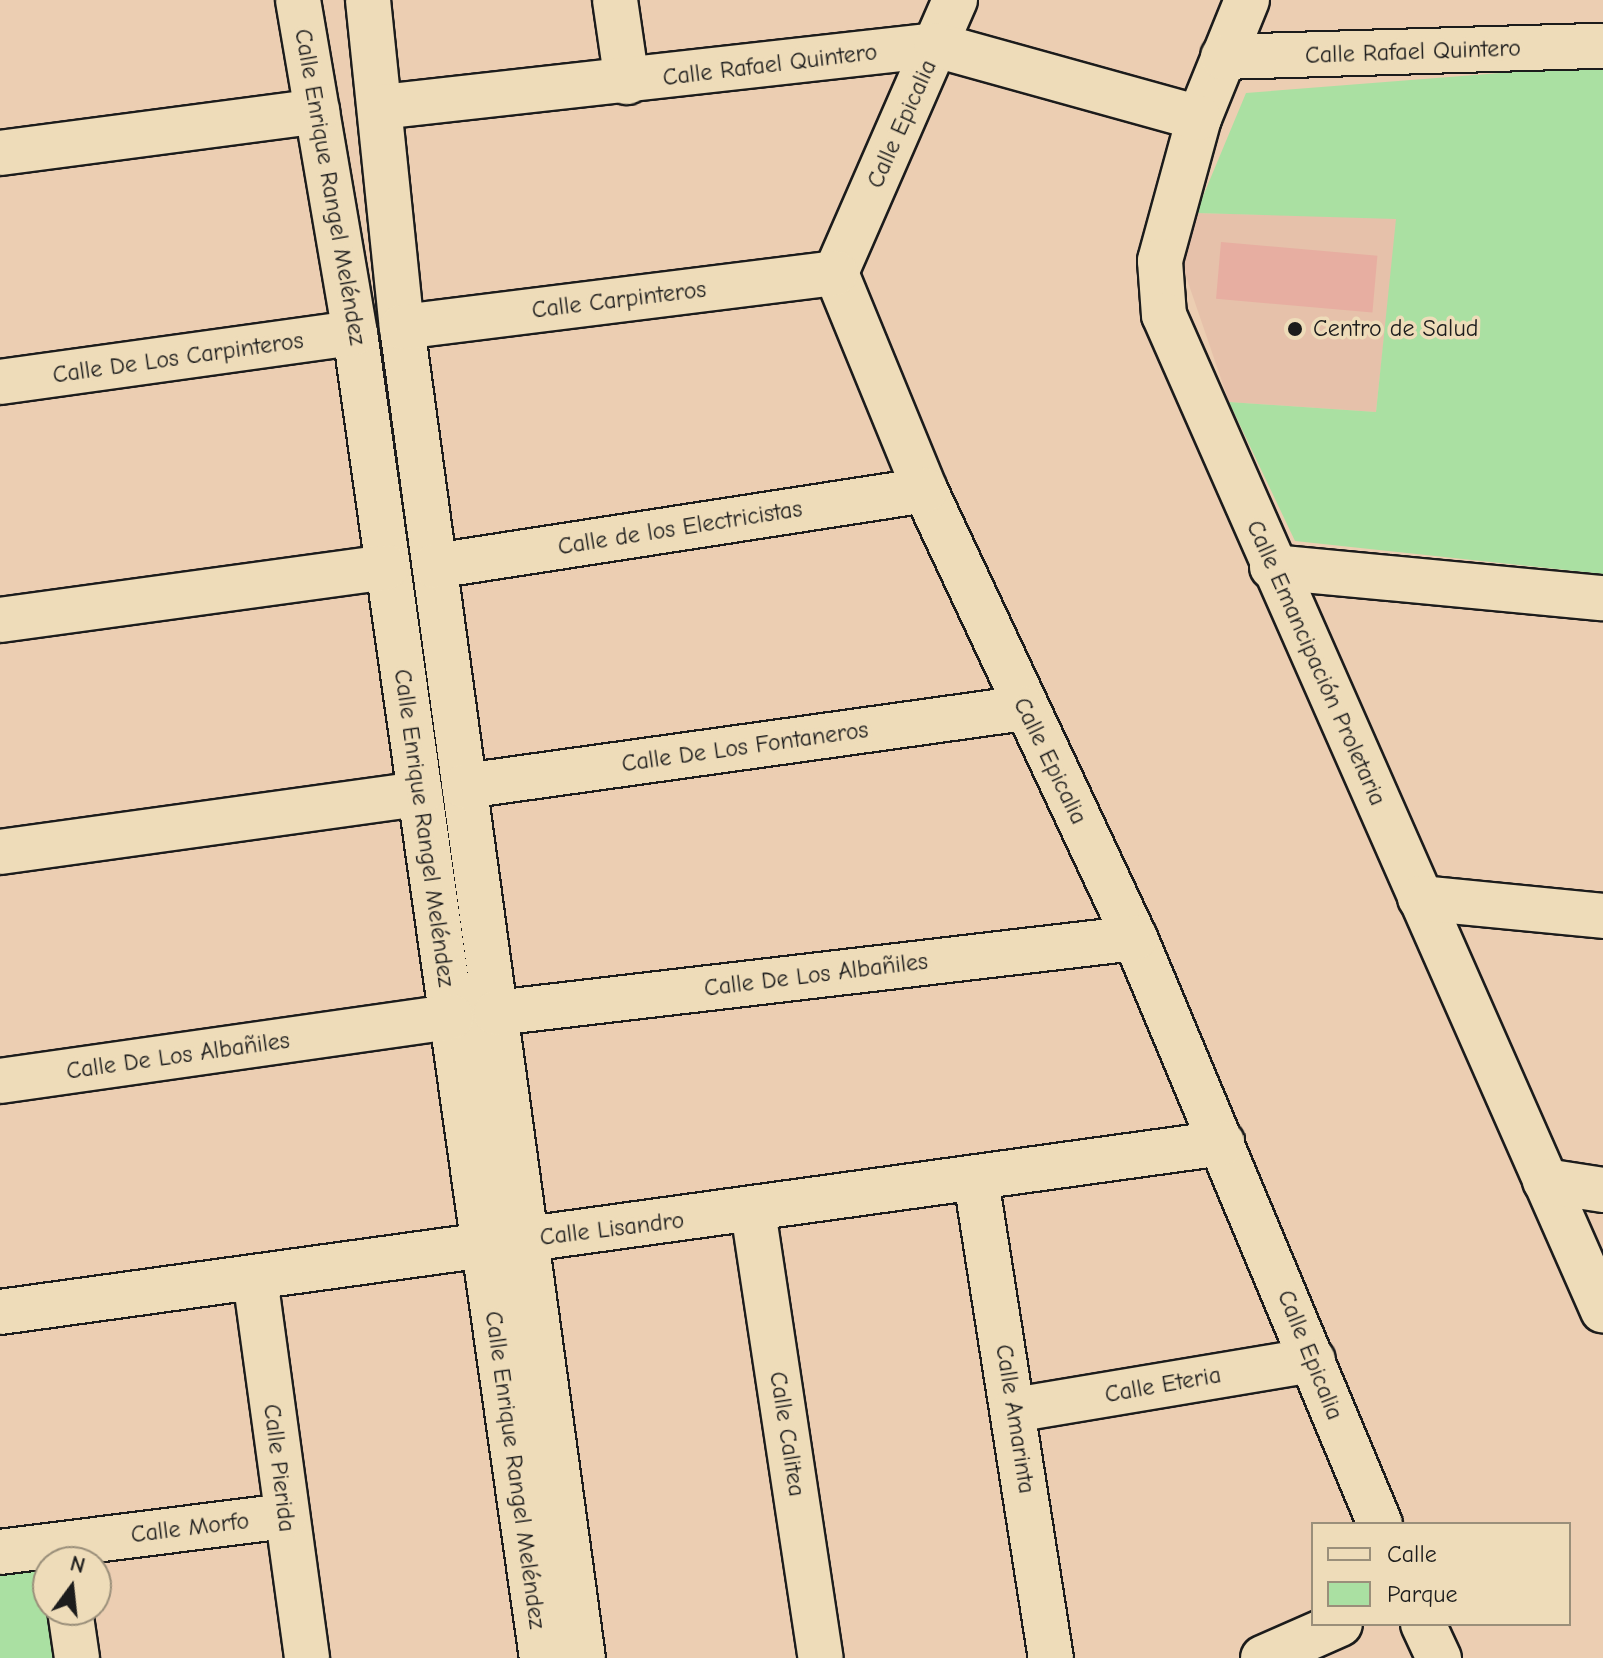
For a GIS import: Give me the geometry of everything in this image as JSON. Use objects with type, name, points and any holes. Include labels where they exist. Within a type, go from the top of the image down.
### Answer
[{"type":"street","name":"Calle Enrique Rangel Meléndez","points":[[298,0],[355,333],[542,1658]]},
{"type":"street","name":"Calle Enrique Rangel Meléndez","points":[[368,0],[402,327],[583,1658]]},
{"type":"street","points":[[615,0],[627,82]]},
{"type":"street","name":"Calle Epicalia","points":[[955,0],[836,273],[925,490],[1024,708],[1135,938],[1379,1522]]},
{"type":"street","name":"Calle Emancipación Proletaria","points":[[1247,0],[1199,118],[1159,289],[1272,567],[1603,1311]]},
{"type":"street","name":"Calle Rafael Quintero","points":[[381,107],[627,82],[936,45],[1199,118]]},
{"type":"street","name":"Calle Rafael Quintero","points":[[1223,57],[1603,46]]},
{"type":"street","points":[[0,153],[317,111]]},
{"type":"street","name":"Calle Carpinteros","points":[[402,327],[836,273]]},
{"type":"street","name":"Calle De Los Carpinteros","points":[[0,382],[355,333]]},
{"type":"street","name":"Calle de los Electricistas","points":[[435,566],[925,490]]},
{"type":"street","points":[[0,620],[386,567]]},
{"type":"street","points":[[1272,567],[1603,598]]},
{"type":"street","name":"Calle De Los Fontaneros","points":[[465,786],[1024,708]]},
{"type":"street","points":[[0,852],[420,794]]},
{"type":"street","points":[[1420,898],[1603,916]]},
{"type":"street","name":"Calle De Los Albañiles","points":[[496,1013],[1135,938]]},
{"type":"street","name":"Calle De Los Albañiles","points":[[0,1081],[451,1017]]},
{"type":"street","name":"Calle Lisandro","points":[[0,1312],[753,1211],[1222,1143]]},
{"type":"street","name":"Calle Amarinta","points":[[976,1180],[1051,1658]]},
{"type":"street","points":[[1545,1181],[1603,1190]]},
{"type":"street","name":"Calle Calitea","points":[[753,1211],[821,1658]]},
{"type":"street","name":"Calle Pierida","points":[[255,1278],[285,1516],[307,1658]]},
{"type":"street","name":"Calle Eteria","points":[[1014,1410],[1313,1360]]},
{"type":"street","name":"Calle Morfo","points":[[103,1546],[285,1516]]},
{"type":"street","name":"Calle Morfo","points":[[0,1552],[32,1553]]},
{"type":"street","points":[[72,1626],[77,1658]]},
{"type":"street","points":[[1263,1658],[1335,1626]]},
{"type":"street","points":[[1424,1626],[1439,1658]]},
{"type":"shaded area","name":"Centro de Salud","points":[[1196,213],[1397,218],[1376,412],[1229,402],[1179,256]]},
{"type":"green space","points":[[1603,65],[1603,574],[1295,541],[1229,402],[1376,412],[1396,219],[1196,213],[1246,93]]},
{"type":"green space","points":[[32,1570],[32,1626],[56,1626],[60,1658],[0,1658],[0,1574]]},
{"type":"building","points":[[1221,242],[1377,256],[1372,312],[1216,299]]},
{"type":"place","name":"Centro de Salud","points":[[1295,329]]}]
